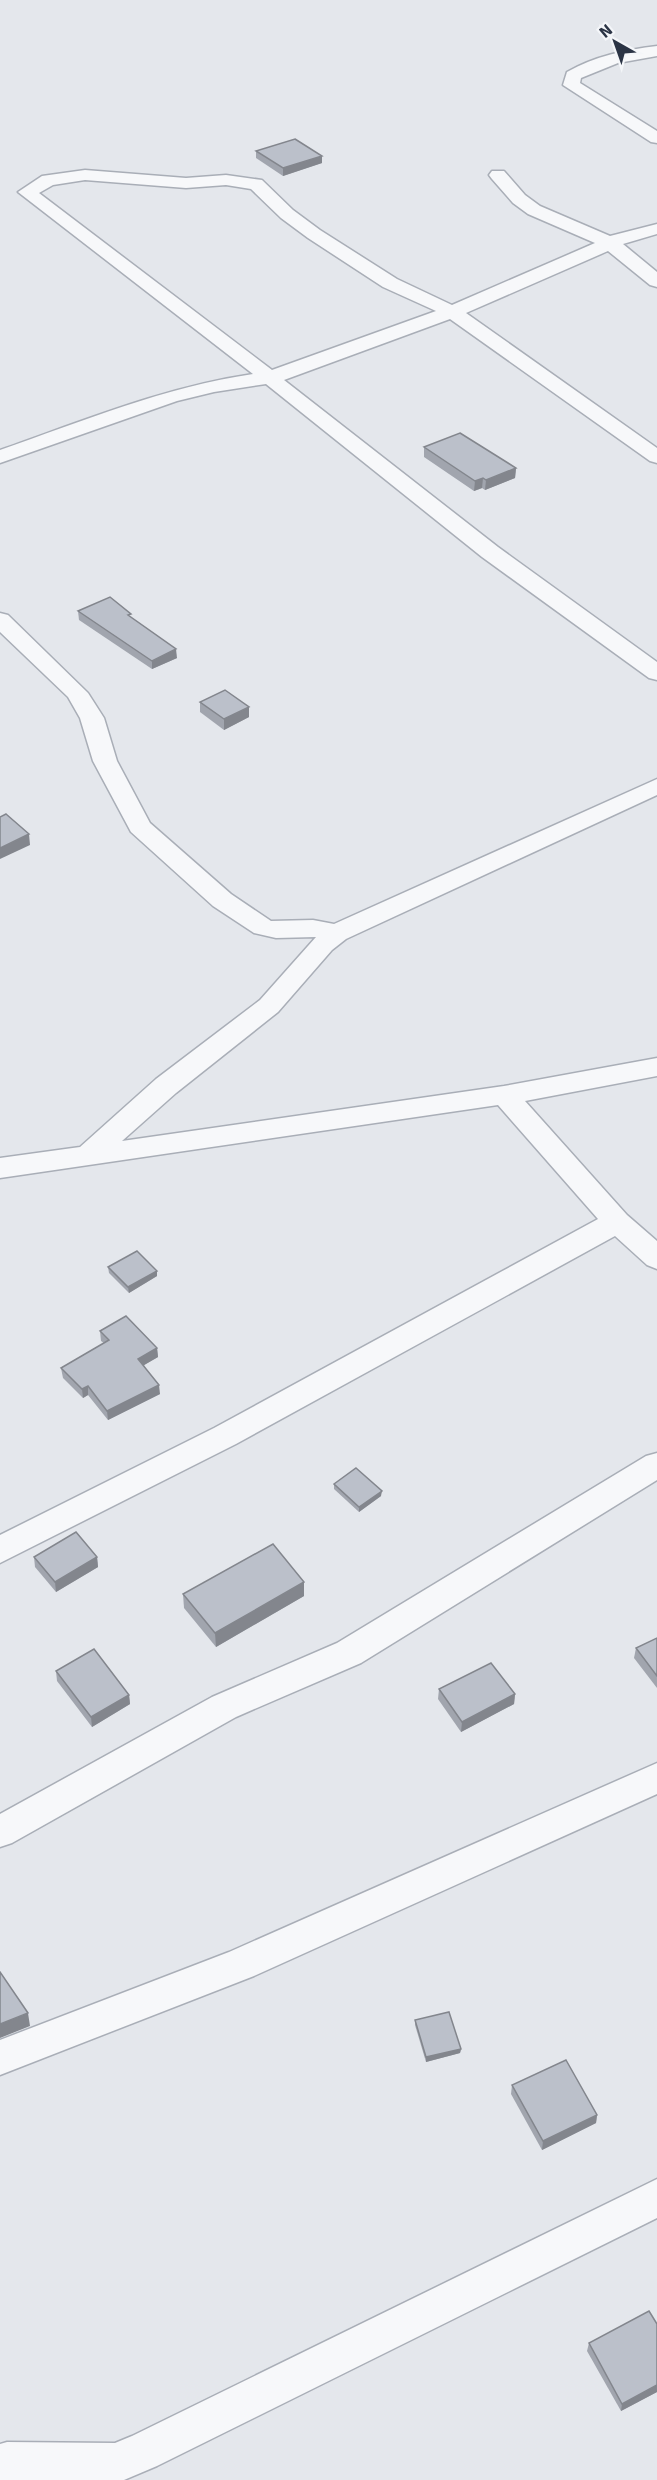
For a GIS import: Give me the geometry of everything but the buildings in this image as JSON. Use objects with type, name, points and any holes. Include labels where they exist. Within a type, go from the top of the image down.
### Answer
[{"type":"street","points":[[657,51],[618,56],[588,67],[573,75],[571,85],[657,138]]},
{"type":"street","points":[[657,457],[452,312],[371,272],[287,214],[256,184],[226,180],[186,183],[85,175],[48,180],[27,192],[270,378],[490,552],[657,673]]},
{"type":"street","points":[[498,175],[519,199],[534,210],[610,243],[657,281]]},
{"type":"street","points":[[0,456],[170,397],[214,386],[270,378],[452,312],[633,234],[657,229]]},
{"type":"street","points":[[0,620],[77,693],[92,718],[105,760],[140,826],[222,900],[263,927],[276,930],[313,928],[337,933]]},
{"type":"street","points":[[88,1155],[165,1086],[269,1006],[323,944],[337,933],[657,786]]},
{"type":"street","points":[[0,1168],[504,1095],[657,1067]]},
{"type":"street","points":[[504,1095],[617,1222],[657,1258]]},
{"type":"street","points":[[0,1551],[225,1436],[617,1222]]},
{"type":"street","points":[[0,1832],[224,1707],[350,1653],[657,1465]]},
{"type":"street","points":[[0,2058],[241,1964],[657,1778]]},
{"type":"street","points":[[8,2464],[115,2463],[144,2452],[657,2198]]}]
